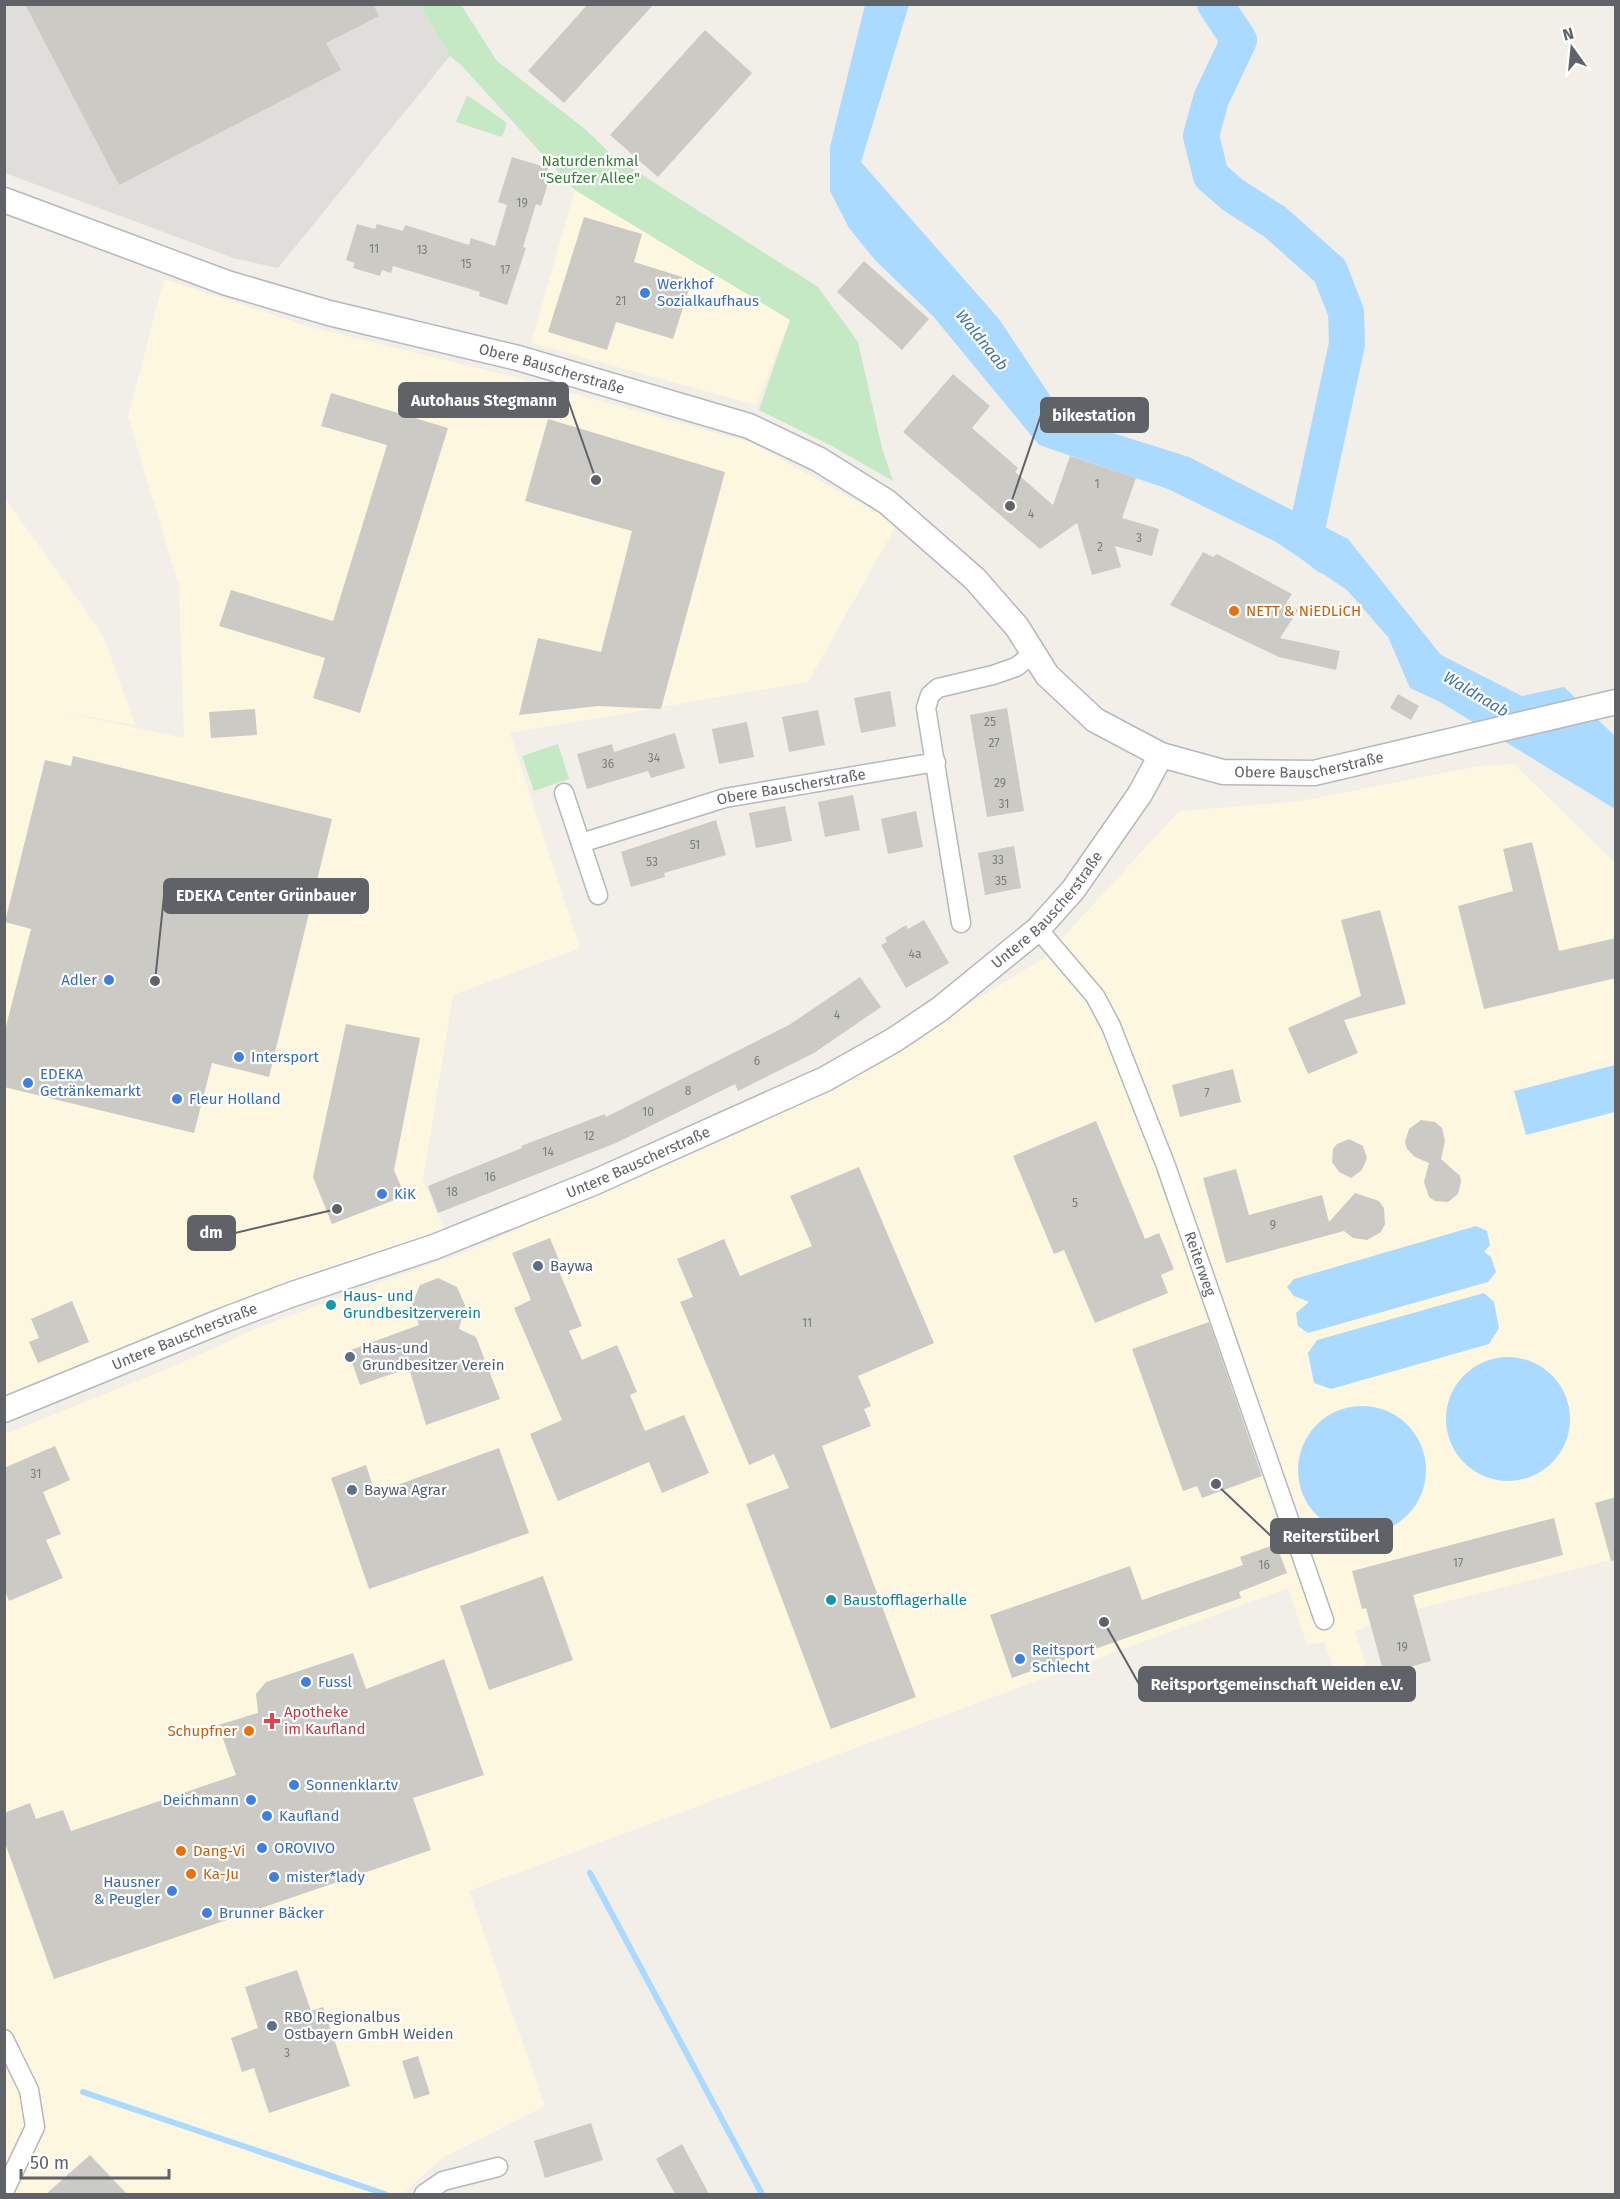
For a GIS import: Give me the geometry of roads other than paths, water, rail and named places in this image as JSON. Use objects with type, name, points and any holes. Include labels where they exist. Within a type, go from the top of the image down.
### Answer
[{"type":"street","name":"Obere Bauscherstraße","points":[[4,200],[227,283],[329,313],[518,358],[748,426],[818,459],[887,502],[975,579],[1017,627],[1047,675],[1095,720],[1161,755],[1223,772],[1314,773],[1447,744],[1616,702]]},
{"type":"street","points":[[961,923],[926,708],[930,695],[938,688],[1016,667],[1033,654]]},
{"type":"street","name":"Untere Bauscherstraße","points":[[4,1410],[277,1300],[434,1247],[593,1183],[825,1079],[894,1040],[940,1009],[1038,929],[1073,890],[1140,794],[1161,755]]},
{"type":"street","name":"Obere Bauscherstraße","points":[[580,843],[725,798],[936,762]]},
{"type":"street","points":[[564,793],[598,895]]},
{"type":"street","name":"Reiterweg","points":[[1038,929],[1095,996],[1111,1026],[1166,1166],[1324,1620]]},
{"type":"street","points":[[4,2039],[29,2090],[35,2127],[4,2192]]},
{"type":"street","points":[[424,2194],[443,2181],[498,2167]]},
{"type":"water","points":[[865,5],[909,5],[861,162],[999,319],[1065,418],[1189,457],[1348,539],[1441,655],[1522,696],[1564,687],[1615,736],[1615,809],[1440,702],[1410,688],[1388,637],[1347,590],[1276,542],[1168,489],[1039,445],[933,316],[875,260],[849,228],[830,191],[830,147]]},
{"type":"water","points":[[1615,1065],[1615,1112],[1526,1135],[1514,1091]]},
{"type":"water","points":[[1476,1226],[1487,1231],[1490,1245],[1484,1252],[1491,1257],[1496,1272],[1488,1282],[1308,1333],[1298,1326],[1296,1313],[1309,1302],[1294,1296],[1287,1287],[1294,1279]]},
{"type":"water","points":[[1484,1293],[1494,1302],[1499,1328],[1489,1344],[1331,1389],[1314,1383],[1308,1353],[1317,1340]]},
{"type":"water","points":[[1508,1357],[1532,1362],[1552,1375],[1565,1395],[1570,1419],[1565,1443],[1552,1463],[1532,1476],[1508,1481],[1484,1476],[1464,1463],[1451,1443],[1446,1419],[1451,1395],[1464,1375],[1484,1362]]},
{"type":"water","points":[[1362,1406],[1386,1411],[1407,1425],[1421,1446],[1426,1470],[1421,1494],[1407,1515],[1386,1529],[1362,1534],[1338,1529],[1317,1515],[1303,1494],[1298,1470],[1303,1446],[1317,1425],[1338,1411]]},
{"type":"waterway","name":"Waldnaab","points":[[1215,4],[1239,40],[1211,99],[1201,136],[1211,176],[1233,195],[1275,222],[1330,271],[1346,312],[1347,344],[1305,538],[1327,556]]},
{"type":"waterway","points":[[590,1873],[762,2194]]},
{"type":"waterway","points":[[83,2092],[385,2194]]},
{"type":"place","name":"Werkhof Sozialkaufhaus","points":[[645,293]]},
{"type":"place","name":"Autohaus Stegmann","points":[[596,480]]},
{"type":"place","name":"bikestation","points":[[1010,506]]},
{"type":"place","name":"NETT & NiEDLiCH","points":[[1234,611]]},
{"type":"place","name":"Adler","points":[[109,980]]},
{"type":"place","name":"EDEKA Center Grünbauer","points":[[155,981]]},
{"type":"place","name":"Intersport","points":[[239,1057]]},
{"type":"place","name":"EDEKA Getränkemarkt","points":[[28,1083]]},
{"type":"place","name":"Fleur Holland","points":[[177,1099]]},
{"type":"place","name":"KiK","points":[[382,1194]]},
{"type":"place","name":"dm","points":[[337,1209]]},
{"type":"place","name":"Baywa","points":[[538,1266]]},
{"type":"place","name":"Haus- und Grundbesitzerverein","points":[[331,1305]]},
{"type":"place","name":"Haus-und Grundbesitzer Verein","points":[[350,1357]]},
{"type":"place","name":"Reiterstüberl","points":[[1216,1484]]},
{"type":"place","name":"Baywa Agrar","points":[[352,1490]]},
{"type":"place","name":"Baustofflagerhalle","points":[[831,1600]]},
{"type":"place","name":"Reitsportgemeinschaft Weiden e.V.","points":[[1104,1622]]},
{"type":"place","name":"Reitsport Schlecht","points":[[1020,1659]]},
{"type":"place","name":"Fussl","points":[[306,1682]]},
{"type":"place","name":"Apotheke im Kaufland","points":[[272,1721]]},
{"type":"place","name":"Schupfner","points":[[249,1731]]},
{"type":"place","name":"Sonnenklar.tv","points":[[294,1785]]},
{"type":"place","name":"Deichmann","points":[[251,1800]]},
{"type":"place","name":"Kaufland","points":[[267,1816]]},
{"type":"place","name":"OROVIVO","points":[[262,1848]]},
{"type":"place","name":"Dang-Vi","points":[[181,1851]]},
{"type":"place","name":"Ka-Ju","points":[[191,1874]]},
{"type":"place","name":"mister*lady","points":[[274,1877]]},
{"type":"place","name":"Hausner & Peugler","points":[[172,1891]]},
{"type":"place","name":"Brunner Bäcker","points":[[207,1913]]},
{"type":"place","name":"RBO Regionalbus Ostbayern GmbH Weiden","points":[[272,2026]]},
{"type":"park label","name":"Naturdenkmal \"Seufzer Allee\"","points":[[590,170]]}]
